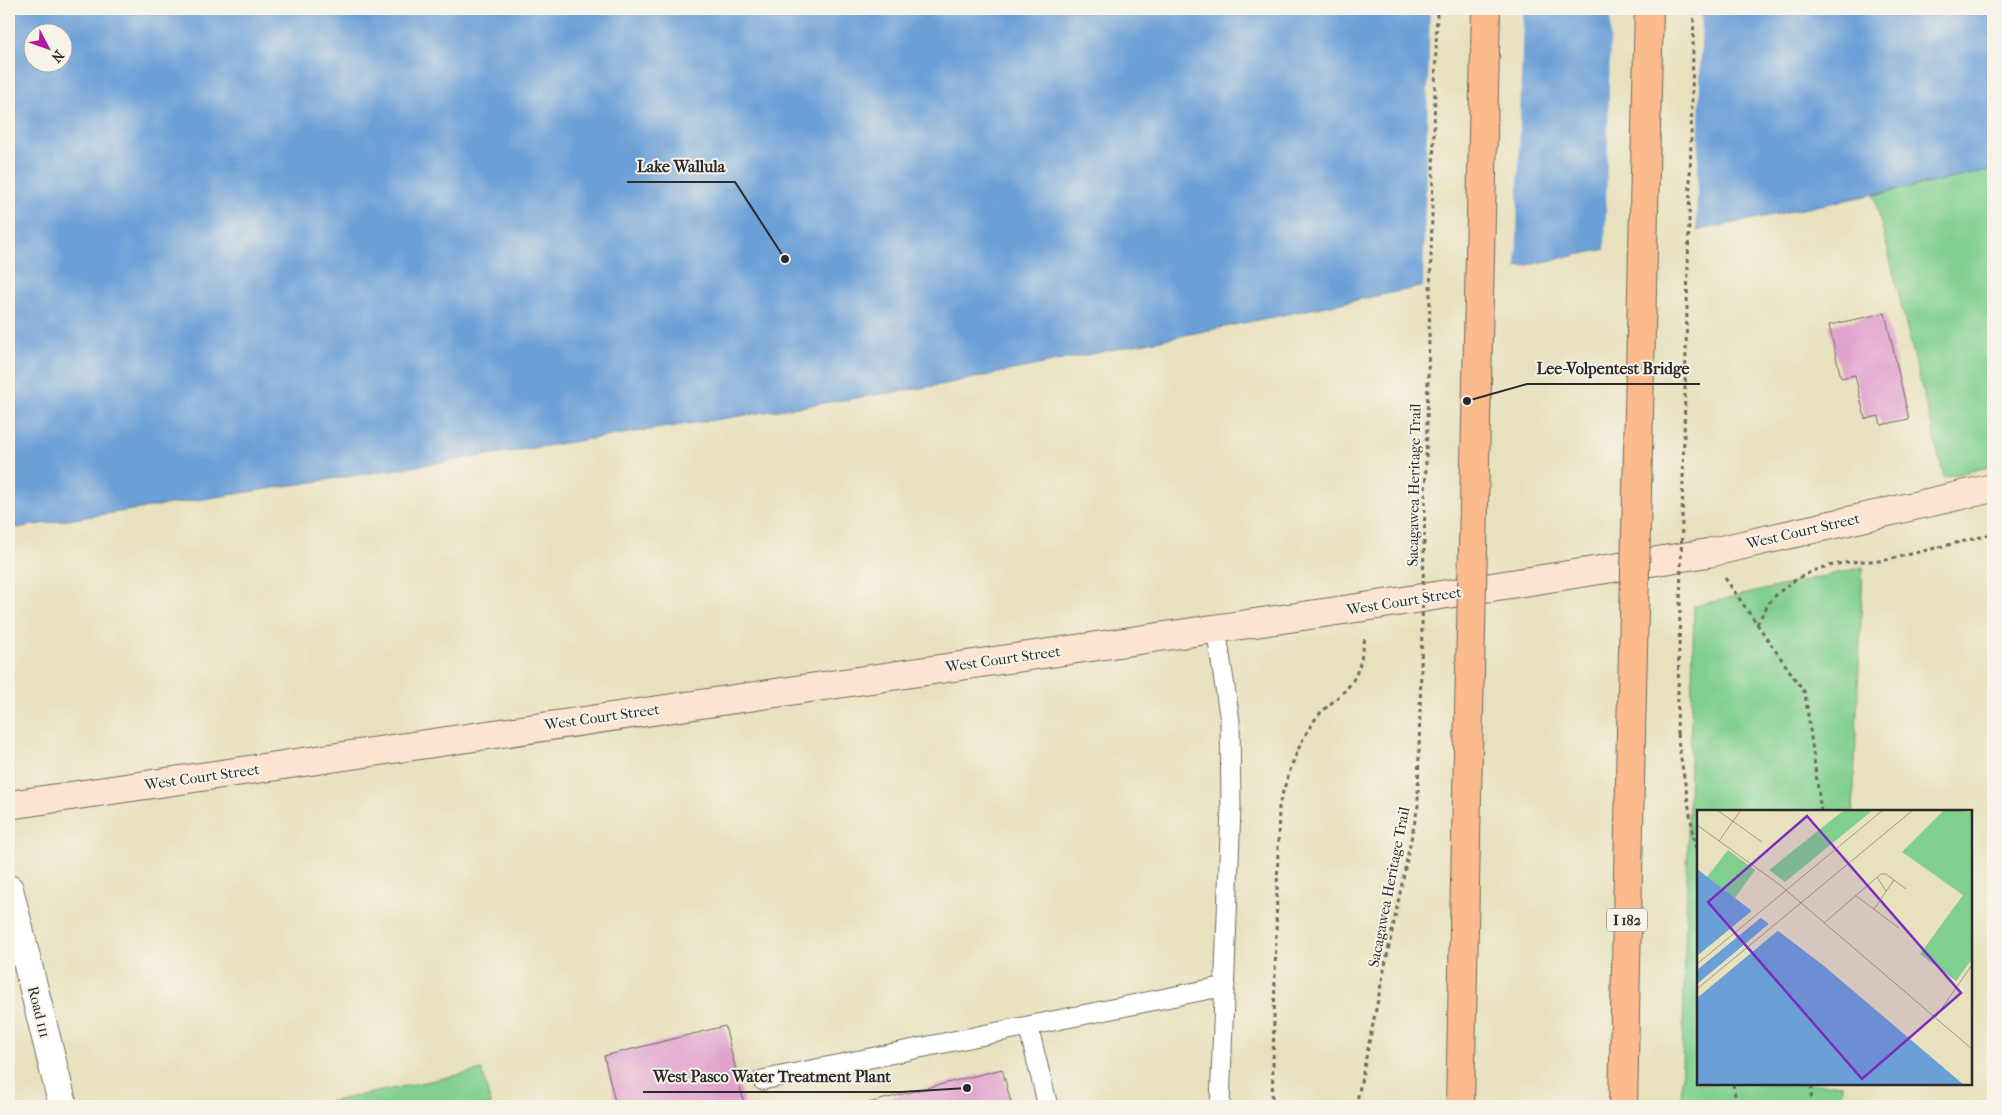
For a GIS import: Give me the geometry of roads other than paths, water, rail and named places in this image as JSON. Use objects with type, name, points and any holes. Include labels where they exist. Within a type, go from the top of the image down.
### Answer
[{"type":"highway","points":[[1460,1106],[1486,9]]},
{"type":"highway","name":"I 182","points":[[1623,1106],[1649,9]]},
{"type":"main road","name":"West Court Street","points":[[9,805],[1370,606],[1708,553],[1993,488]]},
{"type":"street","name":"Road 111","points":[[9,889],[63,1106]]},
{"type":"lane","points":[[1216,628],[1230,722],[1232,807],[1220,1106]]},
{"type":"lane","points":[[762,1080],[1225,986]]},
{"type":"lane","points":[[1028,1026],[1048,1106]]},
{"type":"water","points":[[9,9],[1993,9],[1993,170],[940,385],[9,529]]},
{"type":"place","name":"Lake Wallula","points":[[785,259]]},
{"type":"place","name":"Lee-Volpentest Bridge","points":[[1467,401]]},
{"type":"place","name":"West Pasco Water Treatment Plant","points":[[967,1088]]}]
